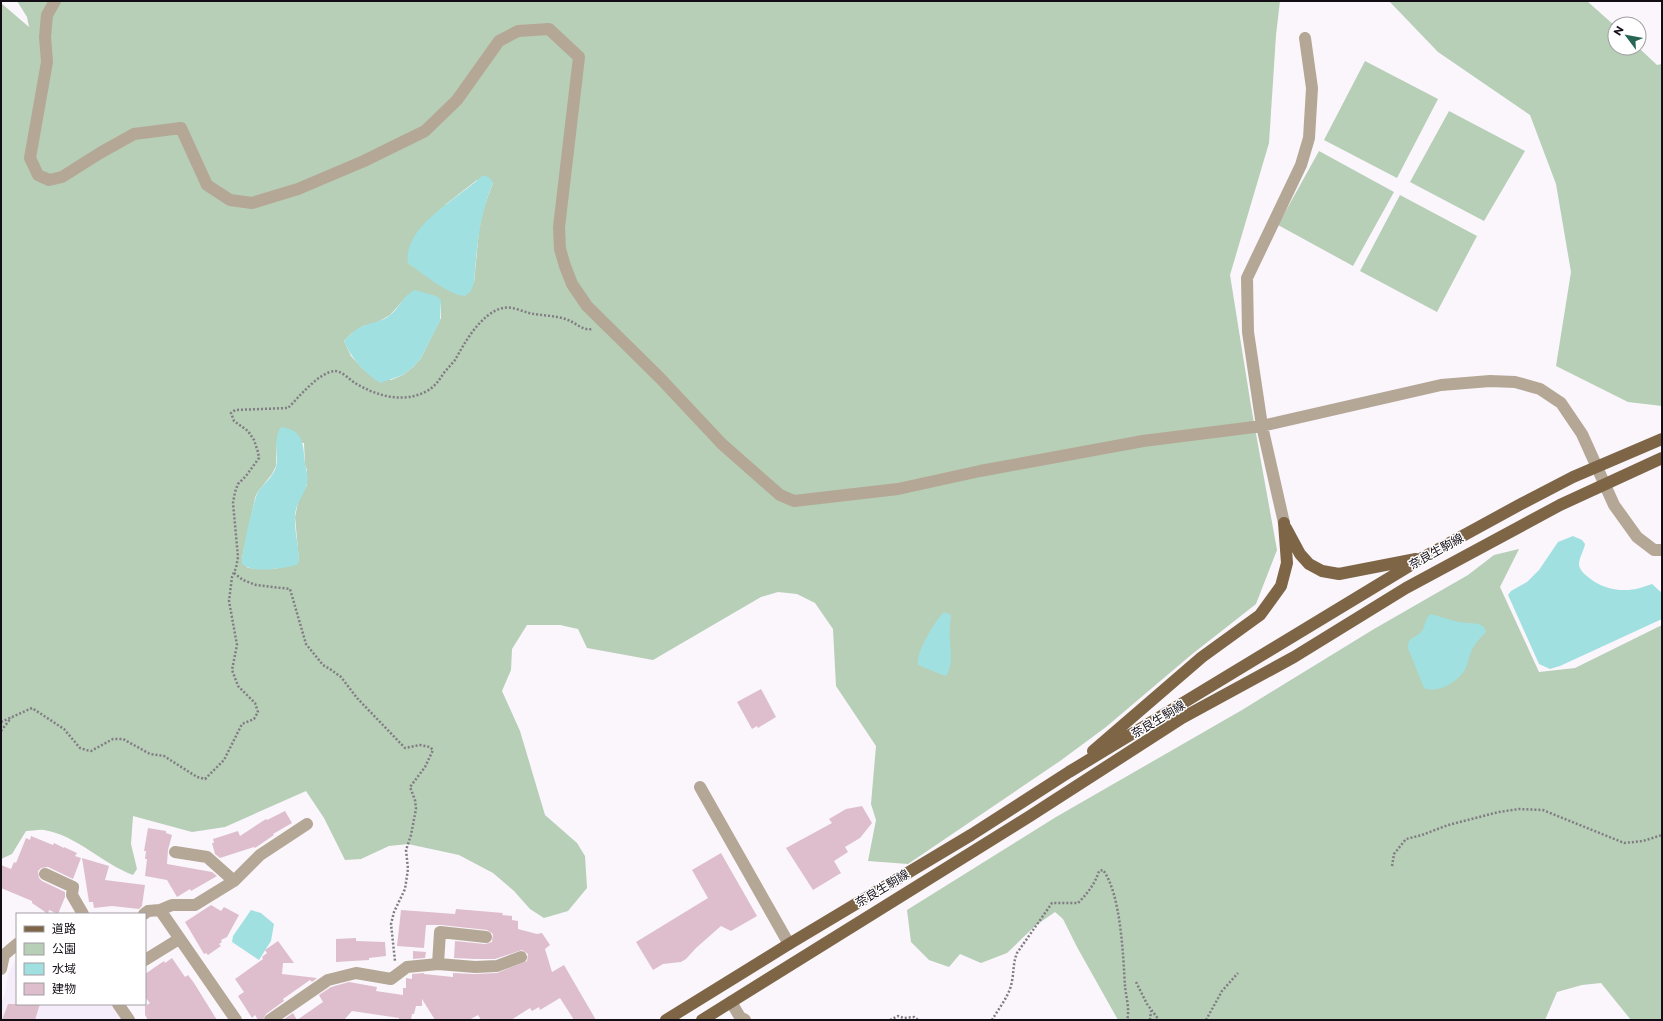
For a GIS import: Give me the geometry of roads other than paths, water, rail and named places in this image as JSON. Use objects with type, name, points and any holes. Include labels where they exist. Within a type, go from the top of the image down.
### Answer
[{"type":"main road","name":"奈良生駒線","points":[[666,1020],[971,835],[1069,772],[1424,557],[1573,477],[1662,439]]},
{"type":"main road","name":"奈良生駒線","points":[[702,1020],[1030,816],[1182,718],[1294,657],[1406,588],[1560,505],[1662,458]]},
{"type":"main road","points":[[1284,523],[1300,554],[1309,564],[1322,571],[1339,574],[1424,557]]},
{"type":"main road","points":[[1069,772],[1202,657],[1260,615],[1281,586],[1287,563],[1284,523]]},
{"type":"street","points":[[55,1],[47,16],[44,37],[47,62],[30,158],[38,175],[49,180],[62,177],[134,134],[181,128],[207,185],[230,200],[252,203],[298,190],[364,161],[425,131],[457,100],[499,41],[518,31],[549,29],[579,57],[559,227],[560,249],[572,284],[587,306],[660,378],[722,444],[780,495],[794,501],[898,489],[980,471],[1143,441],[1262,426],[1441,385],[1490,381],[1515,382],[1540,390],[1560,403],[1582,434],[1614,504],[1637,537],[1654,550],[1662,550]]},
{"type":"street","points":[[1284,523],[1262,426],[1248,332],[1248,278],[1301,166],[1309,138],[1312,88],[1305,38]]},
{"type":"street","points":[[700,787],[789,944]]},
{"type":"street","points":[[145,913],[148,911],[160,910],[172,905],[195,905],[234,881],[260,855],[307,824]]},
{"type":"street","points":[[176,852],[206,857],[234,881]]},
{"type":"street","points":[[45,874],[73,887],[72,895],[82,913]]},
{"type":"street","points":[[160,910],[236,1020]]},
{"type":"street","points":[[438,964],[440,932],[486,937]]},
{"type":"street","points":[[146,959],[179,939]]},
{"type":"street","points":[[1,969],[3,954],[16,945]]},
{"type":"street","points":[[270,1020],[328,980],[356,973],[391,979],[406,967],[438,964],[475,968],[497,966],[521,957]]},
{"type":"street","points":[[731,1002],[740,1017],[745,1020]]},
{"type":"street","points":[[119,1005],[128,1020]]},
{"type":"water","points":[[482,176],[489,177],[493,183],[482,220],[474,283],[471,291],[465,296],[443,288],[408,263],[408,251],[412,240],[429,219]]},
{"type":"water","points":[[415,290],[436,296],[441,300],[440,321],[421,358],[413,367],[403,375],[380,383],[359,365],[350,353],[344,341],[360,327],[383,320],[389,316],[411,292]]},
{"type":"water","points":[[281,427],[294,431],[301,439],[308,476],[307,484],[295,515],[299,561],[297,565],[284,568],[261,570],[253,569],[242,564],[242,559],[256,496],[275,471],[277,462],[277,436]]},
{"type":"water","points":[[1573,536],[1582,540],[1585,544],[1579,565],[1585,575],[1606,587],[1619,590],[1642,588],[1652,584],[1662,593],[1662,619],[1560,666],[1550,669],[1539,664],[1508,595],[1511,591],[1527,582],[1539,570],[1558,542]]},
{"type":"water","points":[[944,612],[951,615],[951,662],[947,675],[945,676],[918,665],[918,660],[923,645],[931,629]]},
{"type":"water","points":[[1431,614],[1458,622],[1479,624],[1484,627],[1486,632],[1471,652],[1463,673],[1454,682],[1442,688],[1436,689],[1424,688],[1408,648],[1410,640],[1422,631],[1427,618]]},
{"type":"water","points":[[251,910],[261,913],[274,924],[271,941],[259,960],[232,942],[233,936]]}]
